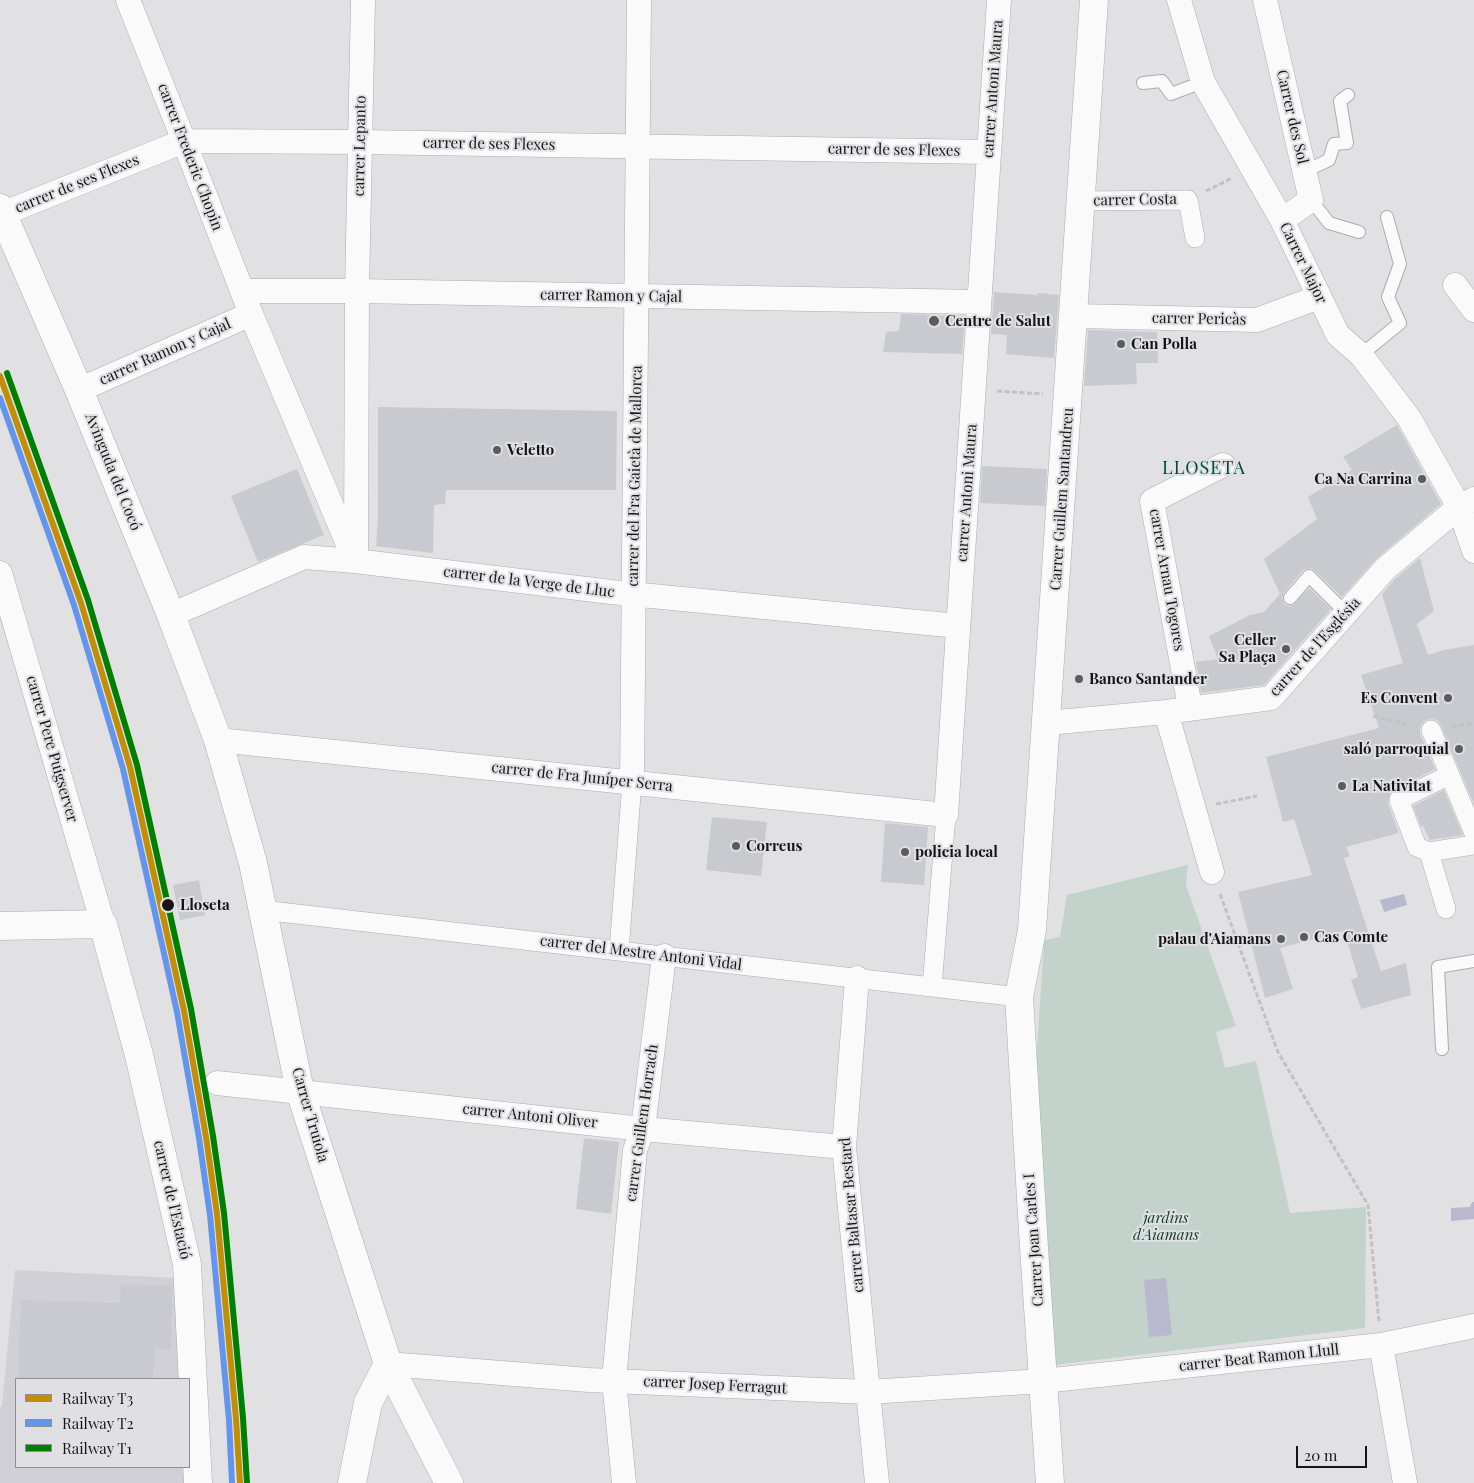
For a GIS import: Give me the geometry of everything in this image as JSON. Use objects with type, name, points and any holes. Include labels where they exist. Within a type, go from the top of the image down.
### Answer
[{"type":"street","name":"carrer Frederic Chopin","points":[[128,0],[251,314],[355,561]]},
{"type":"street","name":"carrer Lepanto","points":[[355,561],[357,291],[363,0]]},
{"type":"street","name":"carrer del Fra Gaietà de Mallorca","points":[[619,951],[632,782],[639,0]]},
{"type":"street","name":"carrer Antoni Maura","points":[[932,987],[946,815],[999,0]]},
{"type":"street","name":"Carrer Guillem Santandreu","points":[[1019,997],[1032,930],[1094,0]]},
{"type":"street","name":"Carrer Major","points":[[1179,0],[1203,82],[1282,220],[1338,335],[1361,355],[1409,418],[1467,503],[1474,551]]},
{"type":"street","name":"Carrer des Sol","points":[[1265,0],[1311,200]]},
{"type":"street","name":"carrer de ses Flexes","points":[[1,211],[184,141],[989,152]]},
{"type":"street","name":"carrer Costa","points":[[1081,201],[1188,200],[1195,238]]},
{"type":"street","points":[[1282,220],[1311,200]]},
{"type":"street","name":"Avinguda del Cocó","points":[[1,211],[79,390],[171,615],[218,740]]},
{"type":"street","points":[[1455,285],[1474,310]]},
{"type":"street","name":"carrer Ramon y Cajal","points":[[242,291],[357,291],[979,302]]},
{"type":"street","name":"carrer Pericàs","points":[[1074,316],[1257,320],[1319,296]]},
{"type":"street","name":"carrer Ramon y Cajal","points":[[79,390],[251,314]]},
{"type":"street","name":"carrer Arnau Togores","points":[[1190,707],[1152,501],[1223,465]]},
{"type":"street","name":"carrer de l'Església","points":[[1047,723],[1166,712],[1190,707],[1271,698],[1385,569],[1467,503]]},
{"type":"street","name":"carrer de la Verge de Lluc","points":[[171,615],[304,557],[355,561],[634,594],[958,626]]},
{"type":"street","name":"carrer Pere Puigserver","points":[[0,573],[103,924]]},
{"type":"street","points":[[1166,712],[1212,872]]},
{"type":"street","points":[[1431,730],[1474,833]]},
{"type":"street","name":"carrer de Fra Juníper Serra","points":[[218,740],[946,815]]},
{"type":"street","name":"Carrer Truiola","points":[[218,740],[252,863],[300,1091],[388,1364],[448,1483]]},
{"type":"street","points":[[1449,775],[1399,800],[1417,847],[1429,852],[1474,845]]},
{"type":"street","points":[[1429,852],[1446,909]]},
{"type":"street","name":"carrer del Mestre Antoni Vidal","points":[[262,910],[1019,997]]},
{"type":"street","points":[[0,926],[103,924]]},
{"type":"street","name":"carrer de l'Estació","points":[[103,924],[139,1055],[188,1264],[198,1483]]},
{"type":"street","name":"carrer Guillem Horrach","points":[[624,1483],[614,1380],[635,1150],[643,1130],[664,956]]},
{"type":"street","name":"carrer Baltasar Bestard","points":[[857,978],[844,1147],[877,1483]]},
{"type":"street","name":"Carrer Joan Carles I","points":[[1019,997],[1050,1483]]},
{"type":"street","name":"carrer Antoni Oliver","points":[[217,1083],[643,1130],[844,1147]]},
{"type":"street","name":"carrer Beat Ramon Llull","points":[[1043,1381],[1381,1345],[1474,1326]]},
{"type":"street","points":[[1381,1345],[1405,1483]]},
{"type":"street","points":[[352,1483],[368,1403],[388,1364]]},
{"type":"street","name":"carrer Josep Ferragut","points":[[388,1364],[589,1380],[868,1392],[1043,1381]]},
{"type":"lane","points":[[1143,83],[1162,81],[1171,94],[1203,82]]},
{"type":"lane","points":[[1305,171],[1329,160],[1334,144],[1347,143],[1340,101],[1348,95]]},
{"type":"lane","points":[[1311,200],[1328,223],[1358,232]]},
{"type":"lane","points":[[1361,355],[1400,322],[1388,297],[1400,264],[1387,217]]},
{"type":"lane","name":"carrer de l'Església","points":[[1290,598],[1309,576],[1346,613]]},
{"type":"lane","points":[[1442,1049],[1438,968],[1474,961]]},
{"type":"path","name":"carrer Costa","points":[[1188,200],[1252,168]]},
{"type":"path","points":[[974,389],[1069,396]]},
{"type":"path","points":[[1373,716],[1431,730]]},
{"type":"path","points":[[1212,805],[1257,796]]},
{"type":"path","points":[[1212,872],[1278,1052],[1368,1205],[1381,1345]]},
{"type":"shaded area","points":[[15,1270],[176,1278],[181,1378],[15,1378],[15,1468],[185,1468],[186,1483],[0,1483],[0,1407],[2,1406]]},
{"type":"green space","name":"jardins d'Aiamans","points":[[1188,865],[1186,885],[1236,1026],[1216,1032],[1225,1068],[1256,1061],[1290,1213],[1366,1207],[1365,1328],[1054,1365],[1033,1113],[1044,940],[1060,937],[1067,895]]},
{"type":"water","points":[[1404,894],[1407,905],[1384,912],[1380,900]]},
{"type":"water","points":[[1472,1202],[1474,1202],[1474,1219],[1451,1221],[1451,1208],[1470,1207]]},
{"type":"water","points":[[1166,1278],[1172,1335],[1149,1337],[1144,1280]]},
{"type":"building","points":[[994,292],[1059,295],[1054,358],[1006,354],[1007,335],[991,334]]},
{"type":"building","name":"Centre de Salut","points":[[901,314],[965,316],[962,354],[883,352],[886,332],[899,331]]},
{"type":"building","name":"Can Polla","points":[[1088,330],[1157,332],[1158,363],[1136,363],[1137,384],[1084,386]]},
{"type":"building","name":"Veletto","points":[[378,407],[617,411],[616,490],[446,490],[445,504],[434,505],[433,553],[376,546],[378,520]]},
{"type":"building","points":[[1397,425],[1441,504],[1376,559],[1342,597],[1314,570],[1310,568],[1303,570],[1284,593],[1282,597],[1284,604],[1293,605],[1309,588],[1331,609],[1264,685],[1201,693],[1196,662],[1218,659],[1209,636],[1250,615],[1264,612],[1280,594],[1264,559],[1317,519],[1308,497],[1352,470],[1343,457]]},
{"type":"building","points":[[982,466],[1047,469],[1045,506],[980,503]]},
{"type":"building","points":[[297,469],[324,535],[258,562],[231,496]]},
{"type":"building","points":[[1420,558],[1434,611],[1417,624],[1428,655],[1474,645],[1474,804],[1441,726],[1438,721],[1433,719],[1426,720],[1422,723],[1420,734],[1435,769],[1394,790],[1390,794],[1388,804],[1399,833],[1346,847],[1350,856],[1344,858],[1381,971],[1406,963],[1411,995],[1361,1009],[1351,980],[1358,977],[1344,931],[1280,948],[1293,989],[1265,998],[1238,892],[1312,875],[1294,819],[1283,822],[1266,757],[1379,728],[1361,675],[1403,663],[1382,594],[1395,579]]},
{"type":"building","points":[[1444,790],[1463,835],[1430,840],[1423,826],[1421,827],[1413,806]]},
{"type":"building","name":"Correus","points":[[712,817],[767,822],[761,876],[706,870]]},
{"type":"building","name":"policia local","points":[[885,823],[928,827],[924,885],[881,882]]},
{"type":"building","points":[[199,880],[205,915],[180,920],[173,885]]},
{"type":"building","points":[[584,1138],[619,1142],[611,1214],[576,1209]]},
{"type":"building","points":[[121,1284],[172,1286],[171,1349],[154,1349],[153,1378],[18,1378],[21,1300],[120,1303]]},
{"type":"rail line","name":"T1","points":[[7,373],[88,600],[137,765],[191,1009],[224,1213],[243,1418],[247,1483]]},
{"type":"rail line","name":"T3","points":[[0,376],[81,603],[130,767],[184,1011],[217,1214],[240,1483]]},
{"type":"rail line","name":"T2","points":[[0,398],[74,605],[123,769],[177,1012],[210,1215],[229,1420],[232,1483]]},
{"type":"place","name":"Centre de Salut","points":[[934,321]]},
{"type":"place","name":"Can Polla","points":[[1121,344]]},
{"type":"place","name":"Veletto","points":[[497,450]]},
{"type":"place","name":"Ca Na Carrina","points":[[1422,479]]},
{"type":"place","name":"Celler Sa Plaça","points":[[1286,649]]},
{"type":"place","name":"Banco Santander","points":[[1079,679]]},
{"type":"place","name":"Es Convent","points":[[1448,698]]},
{"type":"place","name":"saló parroquial","points":[[1459,749]]},
{"type":"place","name":"La Nativitat","points":[[1342,786]]},
{"type":"place","name":"Correus","points":[[736,846]]},
{"type":"place","name":"policia local","points":[[905,852]]},
{"type":"place","name":"Lloseta","points":[[168,905]]},
{"type":"place","name":"Cas Comte","points":[[1304,937]]},
{"type":"place","name":"palau d'Aiamans","points":[[1281,939]]},
{"type":"district","name":"LLOSETA","points":[[1204,468]]}]
